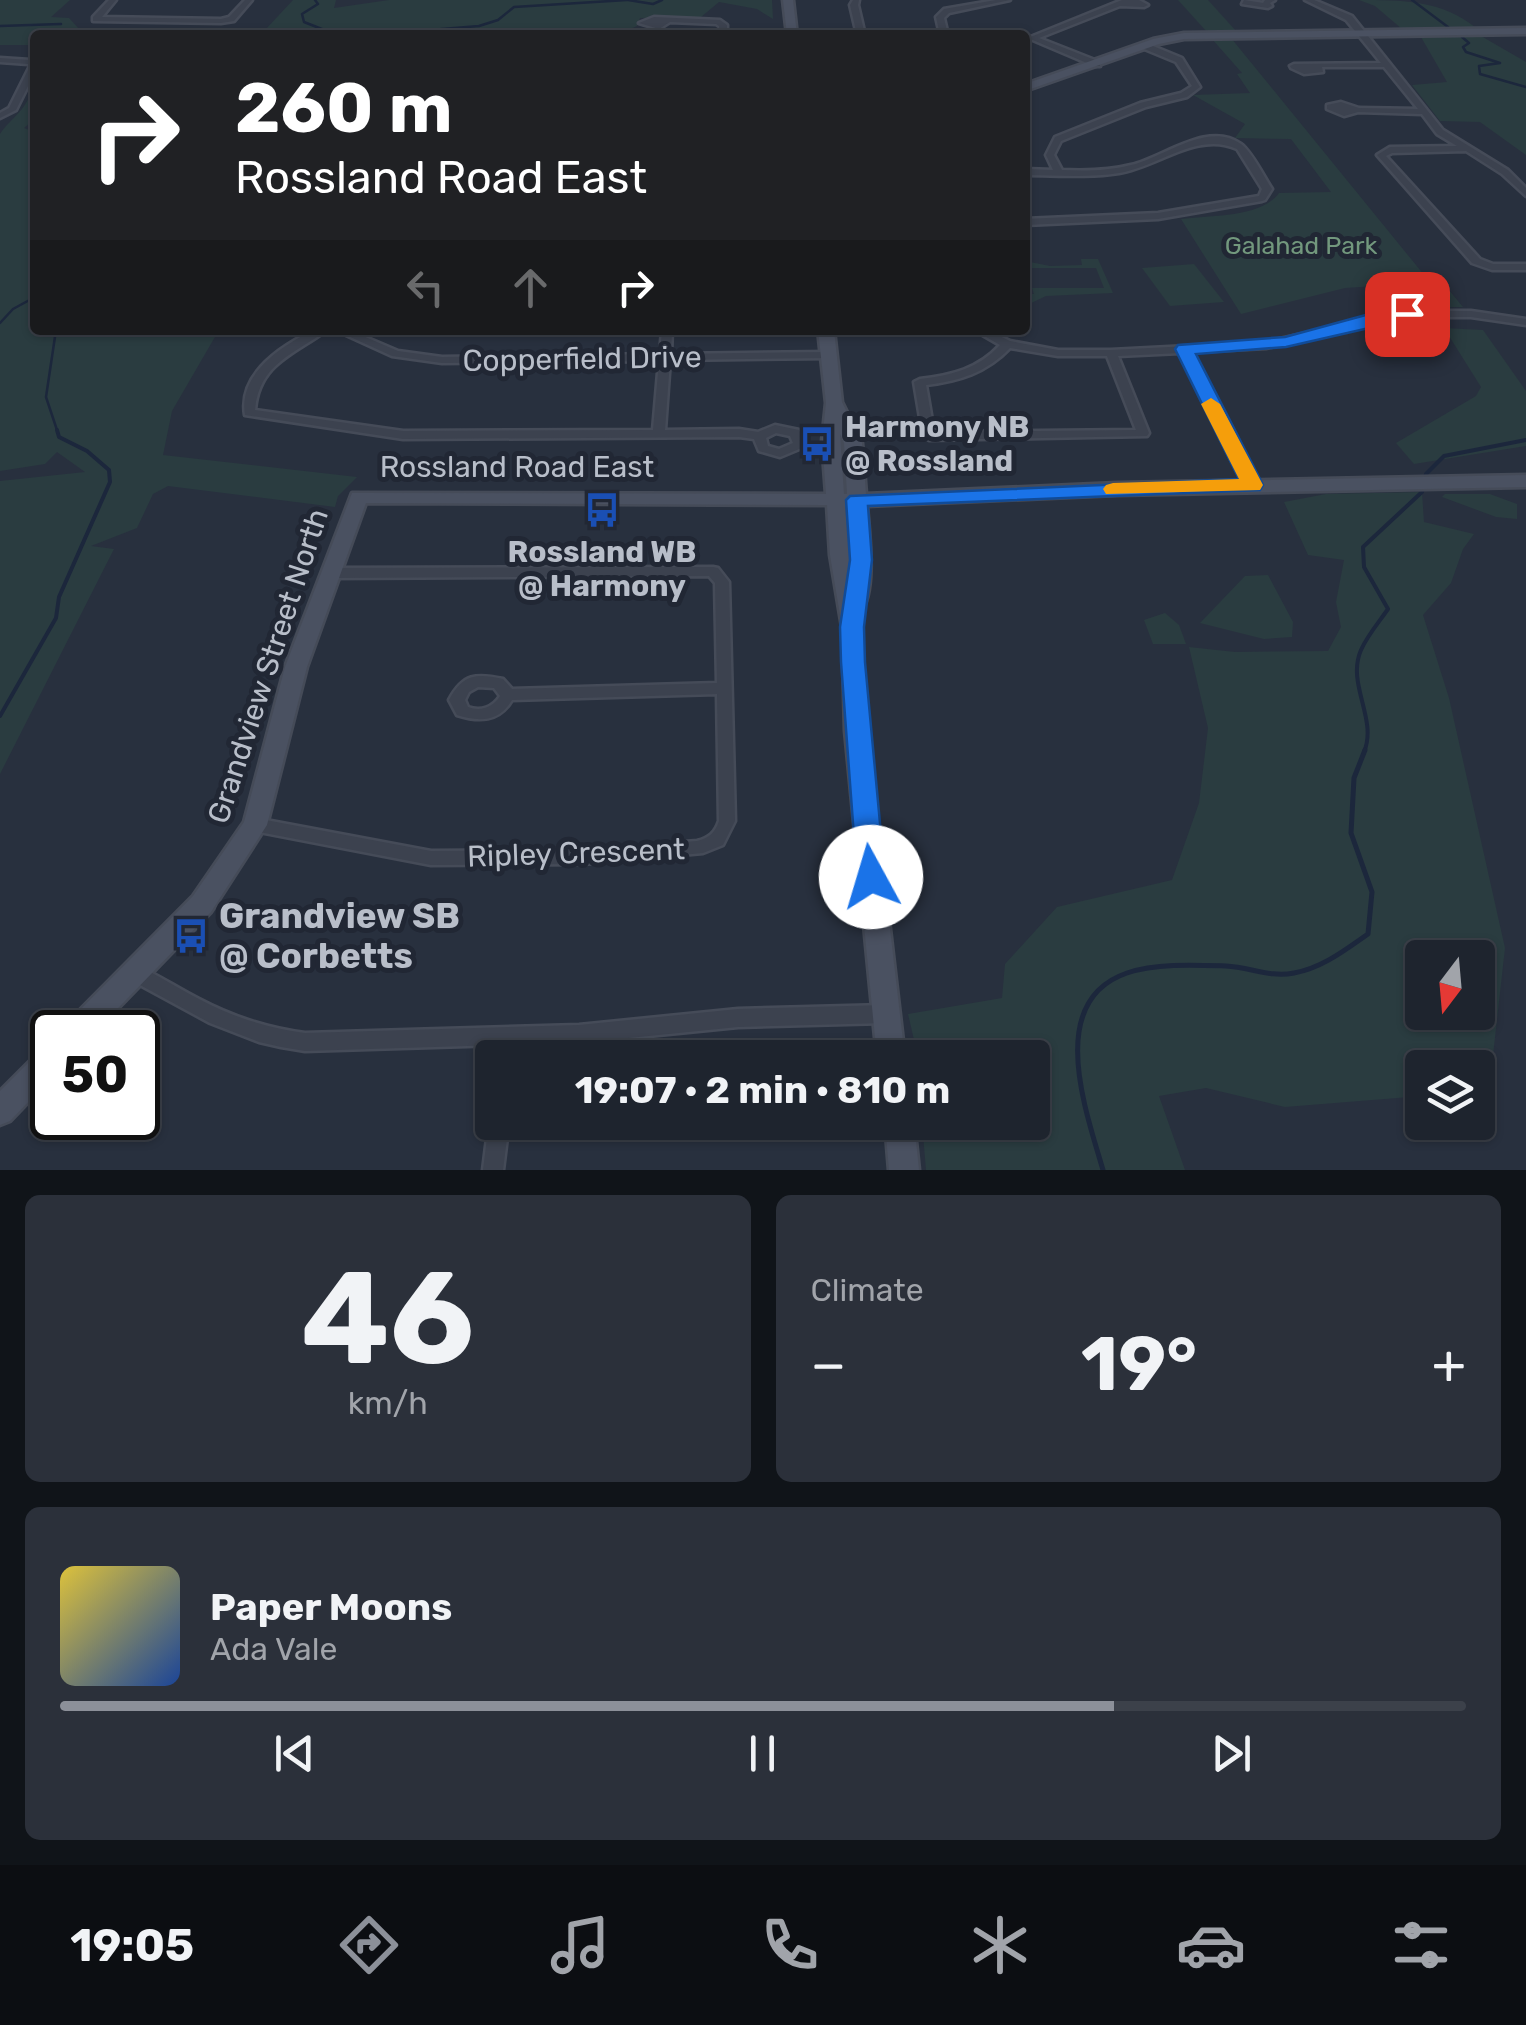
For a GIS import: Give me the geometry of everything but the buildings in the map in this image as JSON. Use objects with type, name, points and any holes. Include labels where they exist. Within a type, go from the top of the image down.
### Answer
[{"type":"street","points":[[114,0],[96,19],[221,21],[231,19],[249,0]]},
{"type":"street","points":[[788,0],[791,30]]},
{"type":"street","points":[[856,0],[860,30]]},
{"type":"street","points":[[943,30],[940,17],[947,11],[1007,0]]},
{"type":"street","points":[[1249,0],[1244,4],[1255,8],[1268,6],[1265,1]]},
{"type":"street","points":[[1308,0],[1349,18],[1440,132],[1505,172],[1526,194]]},
{"type":"street","points":[[1096,64],[1032,38],[1128,2]]},
{"type":"street","points":[[667,21],[717,22],[723,30]]},
{"type":"street","points":[[1030,83],[1184,36],[1526,32]]},
{"type":"street","points":[[1058,172],[1050,155],[1058,139],[1143,104],[1184,95],[1196,88],[1179,60],[1145,46]]},
{"type":"street","points":[[0,60],[30,62]]},
{"type":"street","points":[[1317,66],[1386,64]]},
{"type":"street","points":[[0,116],[12,110],[30,74]]},
{"type":"street","points":[[1358,110],[1424,112]]},
{"type":"street","points":[[1030,172],[1134,168],[1202,140],[1214,140],[1240,147],[1267,188],[1262,198],[1249,203],[1171,214],[1030,222]]},
{"type":"street","points":[[1465,149],[1390,150],[1381,156],[1476,261],[1492,268],[1526,267]]},
{"type":"street","points":[[989,335],[1007,344],[1058,353],[1111,353],[1286,342],[1407,314],[1471,314],[1526,322]]},
{"type":"street","points":[[312,335],[280,352],[268,365],[252,396],[249,413],[403,435],[759,436]]},
{"type":"street","name":"Copperfield Drive","points":[[352,335],[396,354],[442,360],[829,355]]},
{"type":"street","points":[[659,434],[667,335]]},
{"type":"street","points":[[827,335],[834,402],[853,443],[846,495],[856,731],[889,1040]]},
{"type":"street","points":[[1007,344],[992,363],[964,377],[920,382],[929,436],[1142,433],[1111,353]]},
{"type":"street","points":[[1184,349],[1252,485]]},
{"type":"street","name":"Rossland Road East","points":[[359,497],[846,495],[1526,481]]},
{"type":"street","name":"Grandview Street North","points":[[99,1010],[202,904],[255,825],[296,667],[359,497]]},
{"type":"street","name":"Ripley Crescent","points":[[255,825],[431,858],[583,857],[714,844],[723,834],[726,821],[722,582],[713,571],[329,573]]},
{"type":"street","points":[[508,695],[725,688]]},
{"type":"street","points":[[135,974],[220,1021],[275,1039],[475,1046]]},
{"type":"street","points":[[546,1040],[738,1018],[886,1014]]},
{"type":"street","points":[[0,1111],[30,1080]]},
{"type":"street","points":[[493,1170],[497,1140]]},
{"type":"street","points":[[901,1140],[904,1170]]},
{"type":"green space","points":[[0,0],[70,0],[51,17],[69,18],[80,30],[30,30],[30,45],[0,45]]},
{"type":"green space","points":[[293,0],[336,0],[334,8],[389,0],[772,0],[773,19],[757,9],[719,2],[701,17],[640,18],[637,26],[628,30],[260,30],[266,29]]},
{"type":"green space","points":[[1178,0],[1208,0],[1236,31],[1207,32]]},
{"type":"green space","points":[[1359,0],[1406,1],[1435,7],[1476,28],[1402,29],[1375,6]]},
{"type":"green space","points":[[1481,36],[1526,62],[1526,155],[1480,122],[1440,121],[1412,85],[1447,82],[1421,37]]},
{"type":"green space","name":"Galahad Park","points":[[1231,38],[1429,281],[1443,283],[1463,307],[1395,308],[1377,286],[1345,288],[1241,314],[1181,219],[1248,211],[1279,193],[1331,192],[1291,139],[1235,138],[1245,124],[1193,95],[1250,93],[1237,74],[1242,73],[1212,39]]},
{"type":"green space","points":[[30,95],[30,123],[24,128],[30,130],[30,335],[216,335],[172,411],[163,455],[357,477],[338,496],[335,507],[168,486],[153,494],[137,528],[91,546],[114,549],[0,774],[0,481],[85,472],[57,452],[45,464],[0,471],[0,134]]},
{"type":"green space","points":[[1081,259],[1098,259],[1113,293],[1046,296],[1030,304],[1032,288],[1104,288],[1096,268],[1030,268],[1030,262],[1082,265]]},
{"type":"green space","points":[[1194,264],[1224,302],[1170,306],[1142,268]]},
{"type":"green space","points":[[1444,328],[1483,330],[1526,391],[1526,446],[1414,464],[1396,443],[1476,396],[1481,387]]},
{"type":"green space","points":[[1422,492],[1424,522],[1474,534],[1463,549],[1451,583],[1423,615],[1449,698],[1505,948],[1494,1050],[1405,1050],[1405,1097],[1285,1107],[1206,1088],[1159,1096],[1185,1170],[926,1170],[923,1140],[1050,1140],[1050,1040],[914,1040],[908,1014],[1002,998],[1005,964],[1057,907],[1172,880],[1199,803],[1208,728],[1189,647],[1235,652],[1328,651],[1341,627],[1336,602],[1344,560],[1308,555],[1284,502],[1326,494]]},
{"type":"green space","points":[[1490,494],[1517,504],[1517,519],[1496,517],[1442,497]]},
{"type":"green space","points":[[1268,575],[1293,622],[1292,637],[1264,639],[1200,623],[1245,576]]},
{"type":"green space","points":[[1165,613],[1179,625],[1186,644],[1153,644],[1144,620]]},
{"type":"waterway","points":[[315,0],[318,4],[302,14],[304,22],[324,30]]},
{"type":"waterway","points":[[430,30],[479,26],[498,20],[514,7],[627,0]]},
{"type":"waterway","points":[[628,0],[653,4],[662,0]]},
{"type":"waterway","points":[[1412,0],[1448,27]]},
{"type":"waterway","points":[[0,26],[61,24]]},
{"type":"waterway","points":[[1462,37],[1469,43],[1463,47],[1466,52],[1500,63],[1479,66],[1480,74],[1526,87]]},
{"type":"waterway","points":[[0,323],[13,309],[30,300]]},
{"type":"waterway","points":[[55,335],[46,397],[57,430]]},
{"type":"waterway","points":[[0,716],[56,618],[59,597],[110,482],[109,470],[87,451],[59,437],[57,430]]},
{"type":"waterway","points":[[1364,752],[1367,727],[1357,663],[1366,640],[1388,609],[1364,567],[1363,547],[1422,492],[1426,474],[1444,456],[1526,440]]},
{"type":"waterway","points":[[1103,1170],[1088,1118],[1078,1060],[1079,1032],[1086,1007],[1102,987],[1138,970],[1202,965],[1294,973],[1324,963],[1368,934],[1372,892],[1351,833],[1354,778],[1365,750]]},
{"type":"slow traffic","points":[[1113,489],[1252,485],[1211,404]]},
{"type":"place","name":"Harmony NB @ Rossland","points":[[817,444]]},
{"type":"place","name":"Rossland WB @ Harmony","points":[[602,510]]},
{"type":"place","name":"Grandview SB @ Corbetts","points":[[191,936]]},
{"type":"route","points":[[871,877],[853,662],[852,627],[861,560],[857,500],[1252,485],[1184,349],[1286,342],[1407,314]]}]
